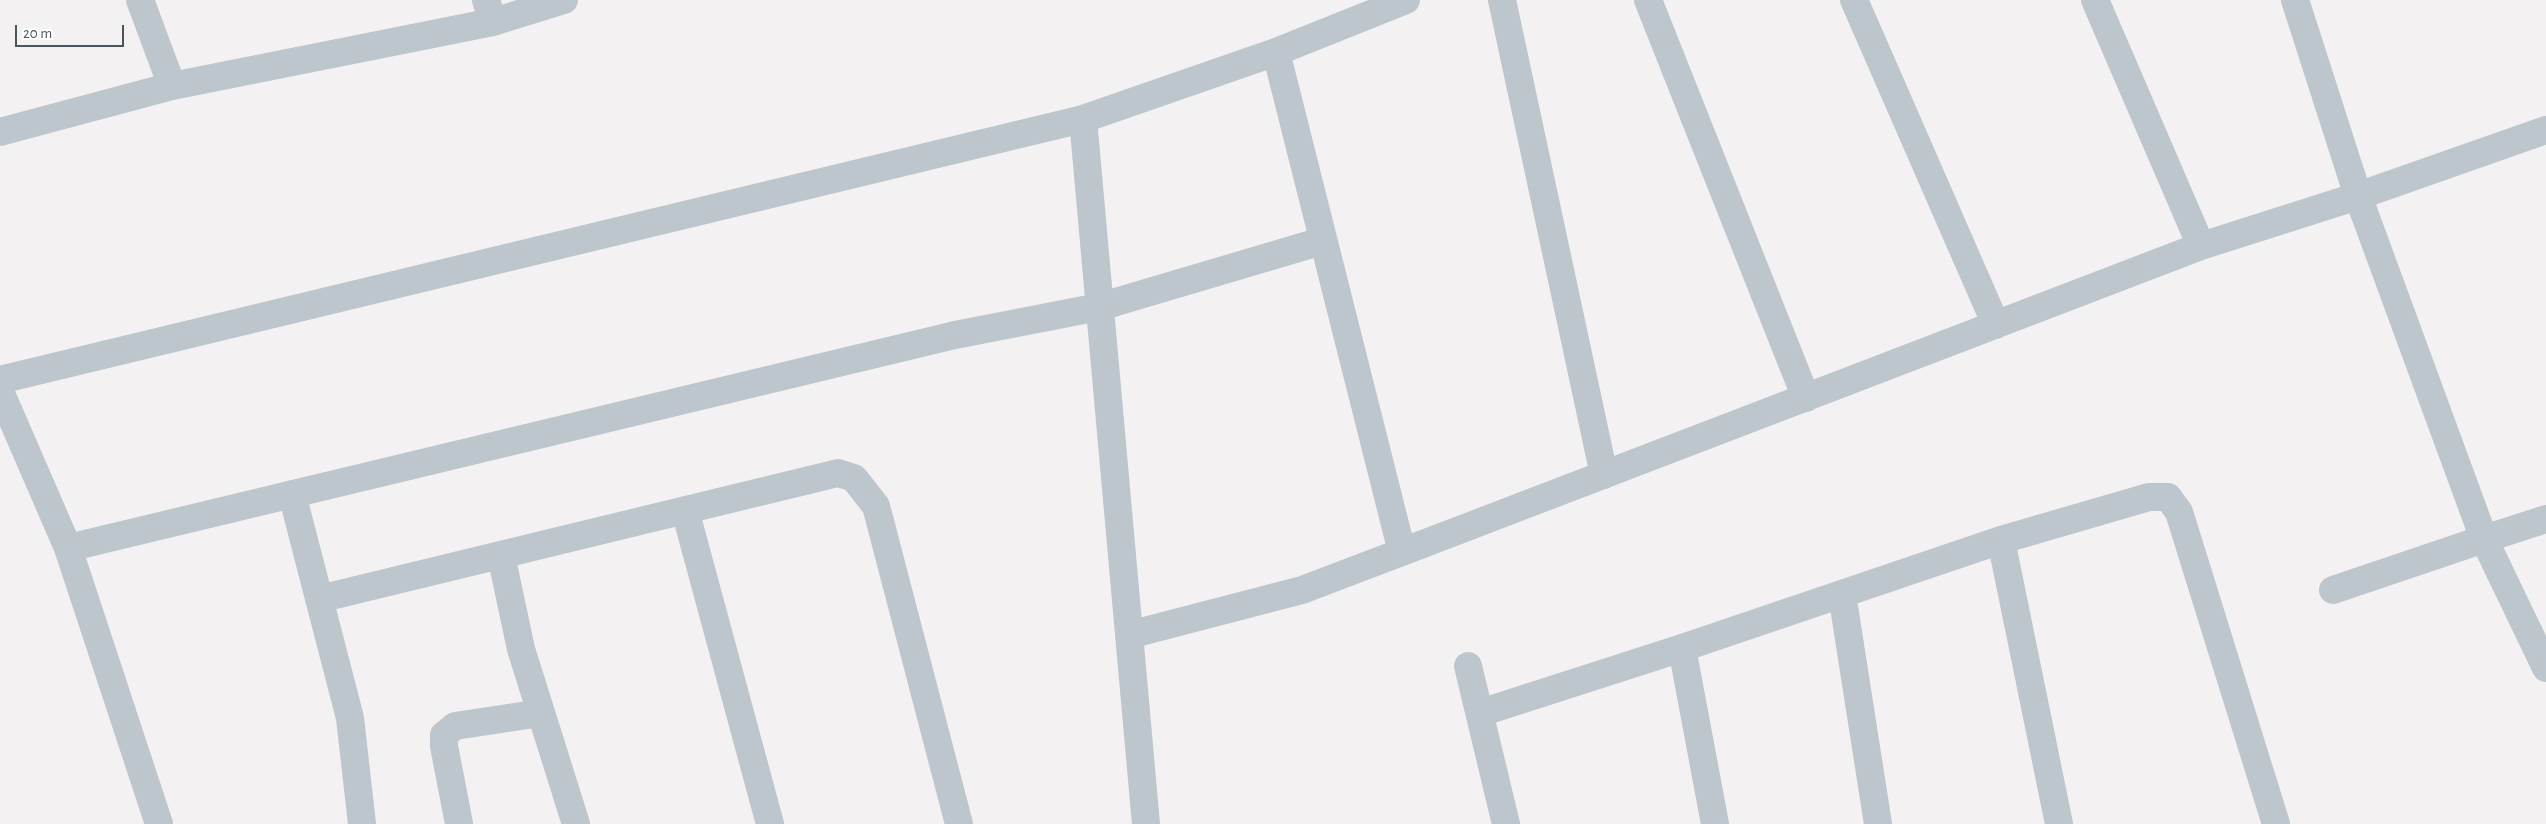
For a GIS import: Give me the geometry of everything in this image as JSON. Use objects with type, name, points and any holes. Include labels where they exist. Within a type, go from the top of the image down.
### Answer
[{"type":"street","points":[[140,0],[172,86]]},
{"type":"street","points":[[0,132],[172,86],[490,11],[564,0]]},
{"type":"street","points":[[0,380],[1083,119],[1276,52],[1406,0]]},
{"type":"street","points":[[1502,0],[1604,475]]},
{"type":"street","points":[[1648,0],[1806,398]]},
{"type":"street","points":[[1854,0],[1996,325]]},
{"type":"street","points":[[2094,0],[2201,246]]},
{"type":"street","points":[[2295,0],[2358,196],[2484,539],[2546,668]]},
{"type":"street","points":[[1276,52],[1322,241],[1402,552]]},
{"type":"street","points":[[1083,119],[1146,824]]},
{"type":"street","points":[[1128,635],[1302,590],[2201,246],[2358,196],[2546,130]]},
{"type":"street","points":[[68,548],[955,335],[1099,307],[1322,241]]},
{"type":"street","points":[[0,391],[68,548],[159,824]]},
{"type":"street","points":[[320,599],[838,473],[854,478],[876,506],[960,824]]},
{"type":"street","points":[[292,494],[350,718],[362,824]]},
{"type":"street","points":[[1480,713],[1682,648],[2000,540],[2149,497],[2168,497],[2179,512],[2276,824]]},
{"type":"street","points":[[685,510],[770,824]]},
{"type":"street","points":[[2333,590],[2546,519]]},
{"type":"street","points":[[2000,540],[2059,824]]},
{"type":"street","points":[[501,555],[521,649],[576,824]]},
{"type":"street","points":[[1842,594],[1878,824]]},
{"type":"street","points":[[1682,648],[1715,824]]},
{"type":"street","points":[[1468,666],[1506,824]]},
{"type":"street","points":[[459,824],[444,746],[444,736],[456,726],[541,713]]}]
